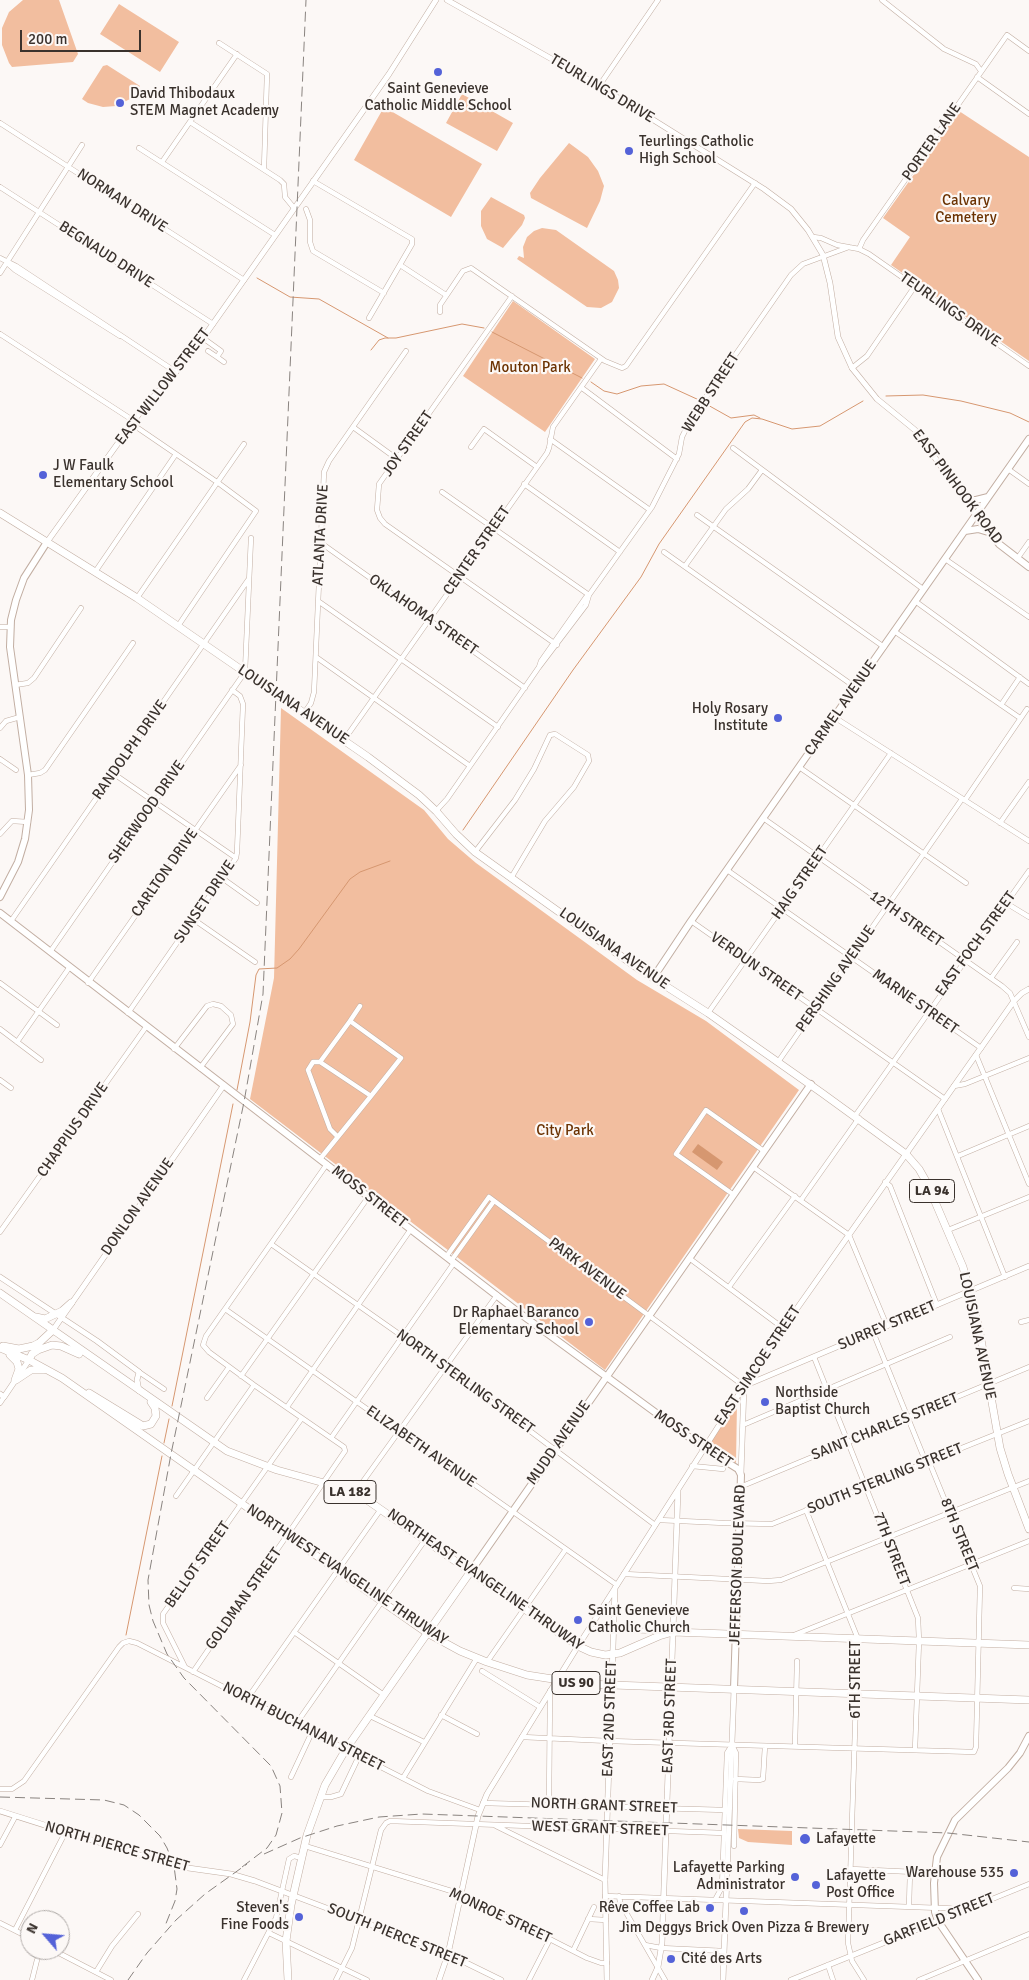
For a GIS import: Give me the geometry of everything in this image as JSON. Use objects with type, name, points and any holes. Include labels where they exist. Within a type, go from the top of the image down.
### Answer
[{"type":"main road","name":"CARMEL AVENUE","points":[[653,978],[1029,438]]},
{"type":"main road","points":[[965,500],[988,497]]},
{"type":"main road","name":"LOUISIANA AVENUE","points":[[0,513],[137,598],[305,712],[410,787],[475,852],[653,978],[708,1013],[811,1084],[906,1154],[919,1169],[927,1183],[959,1257],[970,1291],[997,1434],[1012,1488],[1029,1530]]},
{"type":"main road","name":"EAST PINHOOK ROAD","points":[[976,515],[988,532],[1000,544],[1029,567]]},
{"type":"main road","points":[[965,531],[978,529],[988,532]]},
{"type":"main road","name":"EAST WILLOW STREET","points":[[0,897],[18,862],[28,822],[30,797],[10,647],[13,610],[24,578],[47,542]]},
{"type":"main road","name":"MOSS STREET","points":[[0,913],[128,1014],[224,1085],[497,1295],[704,1448],[736,1467],[741,1476]]},
{"type":"main road","name":"MUDD AVENUE","points":[[288,1980],[286,1941],[293,1895],[320,1796],[330,1774],[811,1084]]},
{"type":"main road","name":"NORTHEAST EVANGELINE THRUWAY","points":[[0,1293],[227,1451],[267,1467],[325,1483],[354,1494],[381,1509],[578,1646],[598,1654],[612,1654],[626,1651],[659,1636],[673,1632],[736,1634]]},
{"type":"main road","points":[[34,1317],[45,1319],[58,1316],[71,1303]]},
{"type":"main road","points":[[0,1347],[19,1348],[33,1346],[53,1330]]},
{"type":"main road","points":[[28,1360],[38,1350],[52,1345],[69,1348],[98,1362]]},
{"type":"main road","points":[[0,1347],[17,1362],[19,1369],[15,1380]]},
{"type":"main road","name":"NORTHWEST EVANGELINE THRUWAY","points":[[0,1347],[28,1360],[72,1386],[427,1633],[477,1658],[527,1674],[557,1680],[611,1685],[734,1689]]},
{"type":"main road","points":[[15,1380],[31,1370],[38,1369],[50,1372]]},
{"type":"main road","points":[[72,1386],[98,1397],[139,1425],[148,1425],[154,1421],[156,1412],[153,1405],[139,1391]]},
{"type":"main road","name":"JEFFERSON BOULEVARD","points":[[734,1689],[741,1476]]},
{"type":"main road","name":"US 90","points":[[736,1634],[1029,1644]]},
{"type":"main road","name":"US 90","points":[[734,1689],[1029,1700]]},
{"type":"main road","points":[[978,1980],[938,1921],[934,1907],[934,1873],[940,1849],[963,1811],[1016,1759],[1029,1736]]},
{"type":"street","name":"EAST WILLOW STREET","points":[[47,542],[133,422],[203,338],[390,74],[436,0]]},
{"type":"street","name":"TEURLINGS DRIVE","points":[[447,0],[599,86],[755,183]]},
{"type":"street","points":[[599,86],[658,0]]},
{"type":"street","points":[[882,0],[944,48],[976,64],[981,71]]},
{"type":"street","name":"PORTER LANE","points":[[859,249],[863,240],[1007,35],[1029,51]]},
{"type":"street","points":[[219,43],[268,76],[264,169]]},
{"type":"street","points":[[162,162],[237,54]]},
{"type":"street","points":[[977,77],[1029,114]]},
{"type":"street","points":[[190,122],[282,182],[285,197],[294,208]]},
{"type":"street","name":"NORMAN DRIVE","points":[[0,123],[244,280]]},
{"type":"street","points":[[0,273],[82,145]]},
{"type":"street","points":[[139,148],[275,235]]},
{"type":"street","points":[[313,181],[412,239],[412,244],[369,318]]},
{"type":"street","points":[[440,312],[440,304],[463,271],[469,268],[474,269],[602,359],[621,368],[624,367],[755,183]]},
{"type":"street","name":"EAST PINHOOK ROAD","points":[[755,183],[791,209],[814,237],[823,255],[830,283],[835,328],[841,347],[852,368],[877,399],[915,430],[976,515]]},
{"type":"street","name":"BEGNAUD DRIVE","points":[[0,187],[212,324]]},
{"type":"street","points":[[306,208],[310,220],[310,242],[313,251],[384,293]]},
{"type":"street","name":"TEURLINGS DRIVE","points":[[814,237],[859,249],[869,254],[1029,366]]},
{"type":"street","name":"WEBB STREET","points":[[436,811],[447,799],[555,644],[586,605],[589,595],[650,510],[680,451],[682,437],[692,417],[791,275],[799,266],[823,255],[849,247]]},
{"type":"street","points":[[0,258],[16,266],[176,372]]},
{"type":"street","points":[[400,265],[446,295]]},
{"type":"street","points":[[852,368],[867,356],[915,286]]},
{"type":"street","name":"JOY STREET","points":[[512,296],[379,484],[378,514],[385,524],[555,644]]},
{"type":"street","points":[[0,334],[133,422],[256,511],[178,626]]},
{"type":"street","points":[[203,338],[221,350],[217,357]]},
{"type":"street","name":"ATLANTA DRIVE","points":[[305,712],[314,697],[324,472],[406,351]]},
{"type":"street","points":[[208,352],[224,362]]},
{"type":"street","name":"CENTER STREET","points":[[344,740],[537,467],[549,448],[553,427],[602,359]]},
{"type":"street","points":[[582,388],[676,459]]},
{"type":"street","points":[[353,428],[397,459]]},
{"type":"street","points":[[471,447],[484,429],[537,467]]},
{"type":"street","points":[[550,440],[650,510]]},
{"type":"street","points":[[137,598],[244,444]]},
{"type":"street","points":[[733,448],[924,589]]},
{"type":"street","points":[[95,572],[176,454]]},
{"type":"street","points":[[1008,469],[1029,484]]},
{"type":"street","points":[[685,566],[726,509],[748,489],[762,470]]},
{"type":"street","points":[[524,484],[620,552]]},
{"type":"street","points":[[442,492],[589,595]]},
{"type":"street","points":[[697,515],[884,647]]},
{"type":"street","points":[[245,672],[250,538]]},
{"type":"street","points":[[1017,559],[1029,542]]},
{"type":"street","name":"OKLAHOMA STREET","points":[[320,543],[525,688]]},
{"type":"street","points":[[664,552],[856,686]]},
{"type":"street","points":[[945,559],[1029,617]]},
{"type":"street","name":"RANDOLPH DRIVE","points":[[11,921],[248,580]]},
{"type":"street","points":[[318,601],[498,727]]},
{"type":"street","points":[[915,601],[1029,684]]},
{"type":"street","points":[[15,686],[28,683],[34,678],[81,608]]},
{"type":"street","points":[[0,627],[11,627]]},
{"type":"street","points":[[894,631],[1020,718]]},
{"type":"street","points":[[28,775],[45,770],[132,643]]},
{"type":"street","points":[[316,657],[470,766]]},
{"type":"street","name":"SHERWOOD DRIVE","points":[[50,952],[245,672]]},
{"type":"street","points":[[1001,705],[1020,677]]},
{"type":"street","name":"SUNSET DRIVE","points":[[128,1014],[236,858],[243,704],[240,696],[232,690]]},
{"type":"street","name":"PERSHING AVENUE","points":[[778,1062],[1027,709]]},
{"type":"street","points":[[0,728],[7,721],[20,717]]},
{"type":"street","points":[[834,717],[1029,841]]},
{"type":"street","points":[[475,852],[515,800],[534,769],[550,735],[555,734],[589,757],[589,761],[574,787],[545,820],[511,878]]},
{"type":"street","name":"HAIG STREET","points":[[708,1013],[891,753]]},
{"type":"street","points":[[0,759],[16,770]]},
{"type":"street","name":"CARLTON DRIVE","points":[[88,983],[241,764]]},
{"type":"street","points":[[800,767],[966,883]]},
{"type":"street","points":[[114,774],[236,858]]},
{"type":"street","points":[[1000,823],[1029,782]]},
{"type":"street","name":"12TH STREET","points":[[763,818],[1008,991],[1029,1037]]},
{"type":"street","points":[[0,834],[12,821],[28,822]]},
{"type":"street","name":"MARNE STREET","points":[[727,870],[981,1048]]},
{"type":"street","name":"EAST FOCH STREET","points":[[801,1200],[892,1062],[1029,871]]},
{"type":"street","points":[[222,878],[256,903]]},
{"type":"street","points":[[1006,903],[1029,918]]},
{"type":"street","points":[[193,919],[255,962]]},
{"type":"street","name":"VERDUN STREET","points":[[691,921],[945,1099]]},
{"type":"street","points":[[991,978],[1018,942]]},
{"type":"street","points":[[17,1042],[69,968]]},
{"type":"street","points":[[0,983],[57,1025]]},
{"type":"street","name":"EAST SIMCOE STREET","points":[[439,1980],[448,1954],[480,1810],[522,1737],[692,1466],[782,1328],[1014,1002],[1022,993],[1029,989]]},
{"type":"street","points":[[174,1049],[207,1006],[213,1004],[221,1006],[232,1016],[232,1028],[200,1068]]},
{"type":"street","points":[[320,1062],[360,1006]]},
{"type":"street","points":[[320,1159],[401,1058],[350,1021]]},
{"type":"street","name":"CHAPPIUS DRIVE","points":[[0,1232],[146,1027]]},
{"type":"street","points":[[0,1029],[41,1060]]},
{"type":"street","points":[[976,1056],[1029,1184]]},
{"type":"street","points":[[954,1086],[965,1084],[1029,1058]]},
{"type":"street","points":[[338,1136],[330,1129],[308,1070],[313,1062],[320,1062],[370,1096]]},
{"type":"street","points":[[0,1080],[11,1088]]},
{"type":"street","name":"DONLON AVENUE","points":[[71,1303],[224,1085]]},
{"type":"street","points":[[938,1108],[1005,1276]]},
{"type":"street","points":[[734,1195],[676,1154],[706,1110],[764,1152]]},
{"type":"street","points":[[958,1156],[1029,1126]]},
{"type":"street","points":[[327,1164],[206,1336],[203,1345],[209,1352],[331,1438],[403,1337],[451,1260]]},
{"type":"street","points":[[754,1167],[848,1234],[852,1239],[887,1326]]},
{"type":"street","points":[[885,1182],[890,1186],[937,1305]]},
{"type":"street","points":[[241,1376],[368,1196]]},
{"type":"street","points":[[729,1287],[795,1196]]},
{"type":"street","points":[[948,1230],[1029,1197]]},
{"type":"street","name":"PARK AVENUE","points":[[451,1260],[494,1201],[744,1386]]},
{"type":"street","points":[[287,1408],[410,1229]]},
{"type":"street","name":"NORTH STERLING STREET","points":[[271,1244],[445,1367],[657,1522]]},
{"type":"street","points":[[689,1258],[782,1328]]},
{"type":"street","name":"SURREY STREET","points":[[744,1386],[1029,1266]]},
{"type":"street","points":[[0,1277],[97,1341],[164,1389]]},
{"type":"street","points":[[354,1494],[497,1295]]},
{"type":"street","name":"ELIZABETH AVENUE","points":[[225,1309],[616,1586]]},
{"type":"street","points":[[53,1330],[58,1316]]},
{"type":"street","points":[[1021,1322],[1029,1320]]},
{"type":"street","name":"8TH STREET","points":[[873,1332],[908,1417],[930,1464],[981,1591],[976,1747],[974,1752],[915,1750]]},
{"type":"street","points":[[743,1425],[950,1337]]},
{"type":"street","name":"7TH STREET","points":[[814,1356],[918,1618],[918,1696],[915,1750]]},
{"type":"street","points":[[0,1403],[2,1396],[28,1360]]},
{"type":"street","points":[[207,1398],[229,1367]]},
{"type":"street","name":"SAINT CHARLES STREET","points":[[740,1487],[1029,1367]]},
{"type":"street","points":[[139,1372],[137,1380],[139,1391]]},
{"type":"street","points":[[176,1496],[254,1385]]},
{"type":"street","name":"JEFFERSON BOULEVARD","points":[[741,1476],[744,1386]]},
{"type":"street","name":"BELLOT STREET","points":[[186,1668],[163,1623],[163,1614],[302,1418]]},
{"type":"street","name":"SOUTH STERLING STREET","points":[[739,1524],[772,1524],[1029,1421]]},
{"type":"street","name":"GOLDMAN STREET","points":[[193,1672],[346,1451],[344,1447],[331,1438]]},
{"type":"street","points":[[692,1466],[722,1469]]},
{"type":"street","points":[[624,1574],[776,1581],[793,1576],[1029,1481]]},
{"type":"street","name":"EAST 3RD STREET","points":[[652,1980],[658,1967],[661,1948],[664,1898],[678,1489]]},
{"type":"street","points":[[247,1699],[381,1509]]},
{"type":"street","name":"6TH STREET","points":[[806,1510],[858,1639],[849,1904],[848,1944],[850,1956]]},
{"type":"street","points":[[657,1522],[677,1520],[739,1524]]},
{"type":"street","points":[[296,1724],[425,1540]]},
{"type":"street","points":[[793,1636],[1029,1541]]},
{"type":"street","points":[[487,1662],[566,1549]]},
{"type":"street","name":"EAST 2ND STREET","points":[[607,1980],[604,1880],[616,1586]]},
{"type":"street","points":[[1014,1588],[1029,1589]]},
{"type":"street","points":[[589,1629],[658,1631]]},
{"type":"street","points":[[294,1632],[384,1695]]},
{"type":"street","name":"NORTH BUCHANAN STREET","points":[[0,1789],[12,1789],[24,1781],[119,1647],[127,1641],[137,1643],[403,1778],[444,1797],[480,1810]]},
{"type":"street","points":[[403,1778],[477,1658]]},
{"type":"street","points":[[795,1746],[797,1661]]},
{"type":"street","points":[[482,1671],[540,1708]]},
{"type":"street","name":"JEFFERSON BOULEVARD","points":[[724,1980],[734,1689]]},
{"type":"street","points":[[549,1804],[550,1691]]},
{"type":"street","points":[[441,1715],[477,1734]]},
{"type":"street","points":[[370,1716],[424,1742]]},
{"type":"street","points":[[291,1777],[312,1732]]},
{"type":"street","points":[[522,1737],[915,1750]]},
{"type":"street","name":"JEFFERSON BOULEVARD","points":[[732,1745],[736,1753],[734,1846]]},
{"type":"street","name":"JEFFERSON BOULEVARD","points":[[715,1900],[722,1888],[727,1753],[732,1745]]},
{"type":"street","points":[[735,1779],[763,1779],[765,1746]]},
{"type":"street","points":[[320,1796],[334,1797],[341,1794],[359,1756]]},
{"type":"street","name":"NORTH GRANT STREET","points":[[483,1803],[725,1810]]},
{"type":"street","name":"NORTH PIERCE STREET","points":[[2,1812],[174,1866],[231,1874],[293,1895]]},
{"type":"street","points":[[0,1846],[14,1817]]},
{"type":"street","name":"WEST GRANT STREET","points":[[371,1867],[381,1830],[386,1823],[394,1821],[724,1834]]},
{"type":"street","points":[[493,1824],[604,1880]]},
{"type":"street","points":[[15,1930],[65,1833]]},
{"type":"street","name":"MONROE STREET","points":[[305,1846],[461,1894],[592,1960],[607,1963]]},
{"type":"street","points":[[244,1980],[276,1918],[289,1859],[294,1856],[302,1858]]},
{"type":"street","points":[[336,1980],[352,1948],[371,1867]]},
{"type":"street","points":[[851,1869],[934,1873]]},
{"type":"street","points":[[909,1906],[910,1871]]},
{"type":"street","name":"GARFIELD STREET","points":[[790,1980],[1029,1884]]},
{"type":"street","name":"SOUTH PIERCE STREET","points":[[293,1895],[448,1954],[500,1980]]},
{"type":"street","points":[[605,1896],[968,1909]]},
{"type":"street","points":[[619,1896],[620,1902],[665,1980]]},
{"type":"street","points":[[573,1951],[594,1907]]},
{"type":"street","points":[[96,1972],[112,1946],[138,1914]]},
{"type":"street","points":[[588,1919],[606,1920]]},
{"type":"street","points":[[0,1923],[20,1933]]},
{"type":"street","points":[[269,1933],[367,1980]]},
{"type":"street","points":[[920,1980],[1029,1934]]},
{"type":"street","points":[[529,1980],[550,1939]]},
{"type":"street","points":[[645,1945],[661,1948],[724,1950]]},
{"type":"street","points":[[850,1956],[864,1980]]},
{"type":"street","points":[[70,1959],[111,1980]]},
{"type":"street","points":[[32,1980],[36,1960]]},
{"type":"street","points":[[828,1965],[833,1980]]},
{"type":"green space","points":[[23,0],[59,0],[78,54],[73,62],[12,67],[2,45],[2,28],[9,12]]},
{"type":"green space","points":[[119,4],[179,42],[160,72],[100,34]]},
{"type":"green space","points":[[107,65],[140,86],[130,99],[116,106],[103,107],[88,103],[82,99],[103,66]]},
{"type":"green space","points":[[462,94],[513,123],[497,151],[446,123]]},
{"type":"green space","points":[[384,107],[482,164],[451,217],[354,160]]},
{"type":"green space","name":"Calvary Cemetery","points":[[959,111],[1029,157],[1029,361],[891,265],[910,237],[883,218]]},
{"type":"green space","points":[[569,143],[588,157],[598,171],[604,186],[600,201],[587,228],[531,198],[530,193],[540,178]]},
{"type":"green space","points":[[491,197],[524,215],[525,218],[522,225],[503,248],[487,239],[481,226],[481,211]]},
{"type":"green space","points":[[542,228],[556,230],[614,271],[619,288],[612,302],[601,308],[587,307],[517,259],[519,256],[524,258],[523,247],[527,237],[534,231]]},
{"type":"green space","name":"Mouton Park","points":[[513,301],[595,359],[545,432],[463,376]]},
{"type":"green space","name":"City Park","points":[[281,708],[424,810],[448,839],[476,863],[637,980],[706,1021],[799,1090],[605,1370],[250,1099],[274,978]]},
{"type":"green space","points":[[737,1403],[736,1463],[706,1448]]},
{"type":"green space","points":[[738,1829],[792,1831],[792,1845],[748,1842],[739,1838]]},
{"type":"shaded area","points":[[698,1144],[723,1162],[717,1170],[692,1152]]},
{"type":"waterway","points":[[257,278],[290,297],[319,299],[388,338]]},
{"type":"waterway","points":[[371,350],[379,340],[385,338],[396,338],[462,324],[484,328]]},
{"type":"waterway","points":[[492,332],[582,378]]},
{"type":"waterway","points":[[591,382],[604,391],[617,394],[641,386],[664,384],[699,400]]},
{"type":"waterway","points":[[886,396],[923,395],[961,401],[1010,413],[1029,422]]},
{"type":"waterway","points":[[463,830],[573,670],[641,577],[659,544],[745,422],[752,418],[762,419],[792,429],[820,426],[863,401]]},
{"type":"waterway","points":[[706,404],[731,418],[754,415],[760,418]]},
{"type":"waterway","points":[[237,1090],[250,1022],[256,975],[259,969],[277,968],[290,959],[350,879],[360,872],[390,861]]},
{"type":"waterway","points":[[172,1406],[233,1104]]},
{"type":"waterway","points":[[164,1443],[169,1419]]},
{"type":"waterway","points":[[126,1635],[162,1456]]},
{"type":"railway","points":[[242,1867],[267,1848],[276,1835],[282,1813],[280,1786],[271,1766],[184,1678],[167,1654],[153,1621],[149,1605],[148,1580],[171,1454],[244,1102],[263,994],[306,0]]},
{"type":"railway","points":[[0,1797],[104,1800],[124,1805],[139,1815],[160,1836],[174,1866],[177,1889],[175,1901],[165,1926]]},
{"type":"railway","points":[[264,1854],[300,1838],[337,1826],[379,1817],[422,1814],[948,1833],[1029,1842]]},
{"type":"railway","points":[[128,1980],[147,1953],[176,1920],[205,1894],[247,1864]]},
{"type":"place","name":"Saint Genevieve Catholic Middle School","points":[[438,72]]},
{"type":"place","name":"David Thibodaux STEM Magnet Academy","points":[[120,103]]},
{"type":"place","name":"Teurlings Catholic High School","points":[[629,151]]},
{"type":"place","name":"J W Faulk Elementary School","points":[[43,475]]},
{"type":"place","name":"Holy Rosary Institute","points":[[778,718]]},
{"type":"place","name":"Dr Raphael Baranco Elementary School","points":[[589,1322]]},
{"type":"place","name":"Northside Baptist Church","points":[[765,1402]]},
{"type":"place","name":"Saint Genevieve Catholic Church","points":[[578,1620]]},
{"type":"place","name":"Lafayette","points":[[805,1839]]},
{"type":"place","name":"Warehouse 535","points":[[1014,1873]]},
{"type":"place","name":"Lafayette Parking Administrator","points":[[795,1877]]},
{"type":"place","name":"Lafayette Post Office","points":[[816,1885]]},
{"type":"place","name":"Rêve Coffee Lab","points":[[710,1908]]},
{"type":"place","name":"Jim Deggys Brick Oven Pizza & Brewery","points":[[744,1911]]},
{"type":"place","name":"Steven's Fine Foods","points":[[299,1917]]},
{"type":"place","name":"Cité des Arts","points":[[671,1959]]}]
